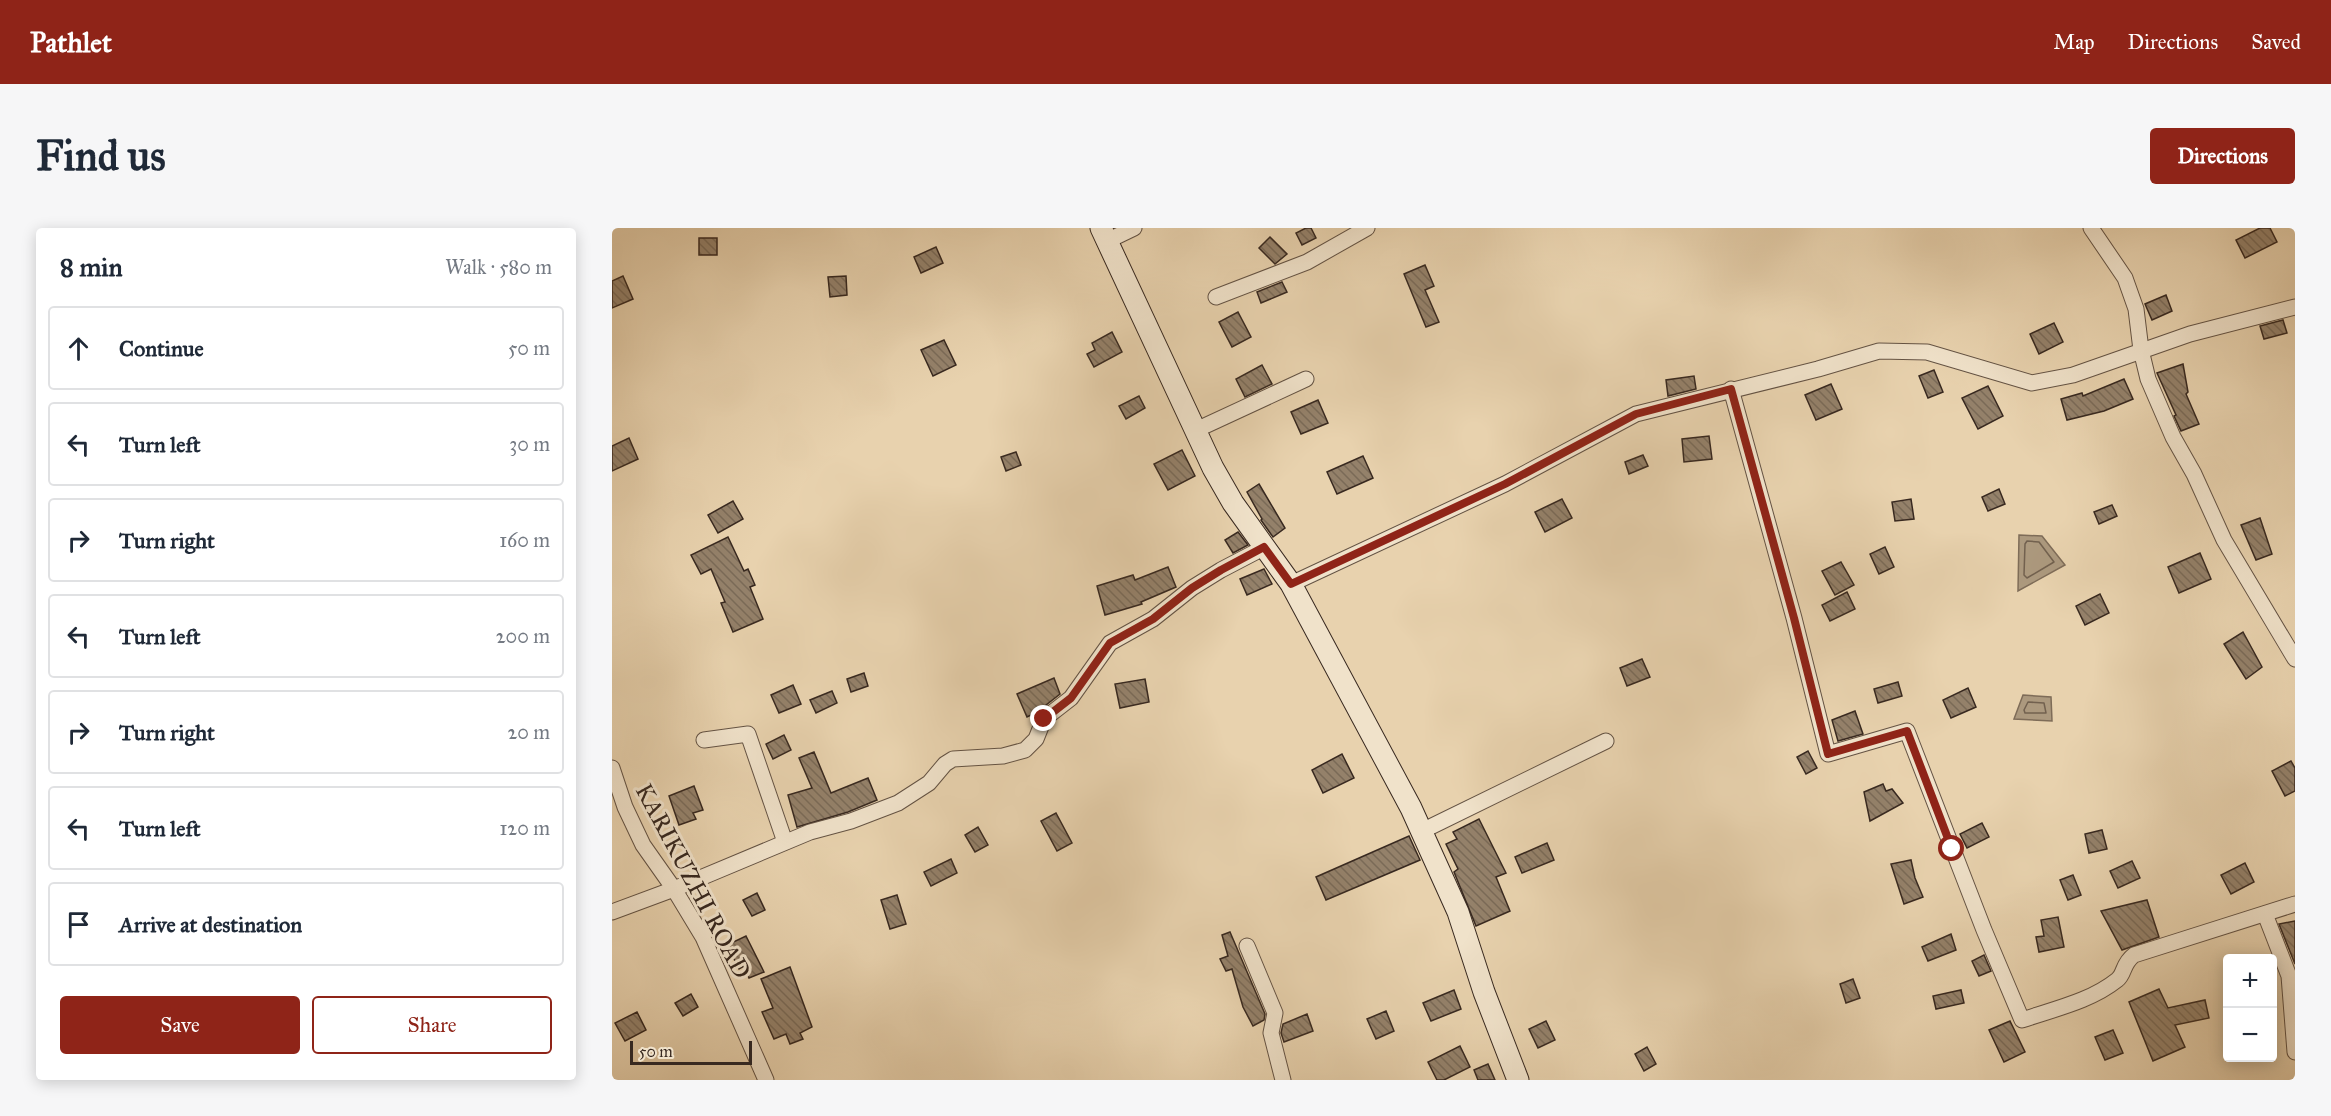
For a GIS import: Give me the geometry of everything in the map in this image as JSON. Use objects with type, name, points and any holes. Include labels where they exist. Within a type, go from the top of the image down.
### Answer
[{"type":"main road","points":[[1104,234],[1218,477],[1291,584],[1406,797],[1458,912],[1484,992],[1518,1080]]},
{"type":"street","points":[[1104,234],[1134,228]]},
{"type":"street","points":[[1216,297],[1307,262],[1367,228]]},
{"type":"street","points":[[2091,228],[2125,278],[2136,309],[2141,351],[2148,379],[2173,437],[2194,474],[2224,540],[2295,659]]},
{"type":"street","points":[[1291,584],[1505,484],[1636,414],[1818,369],[1879,351],[1927,352],[2032,383],[2073,375],[2190,334],[2295,307]]},
{"type":"street","points":[[1196,430],[1306,379]]},
{"type":"street","points":[[1731,389],[1794,618],[1828,754],[1907,731],[1984,930],[2022,1020],[2096,994],[2120,979],[2126,961],[2134,955],[2295,904]]},
{"type":"street","points":[[612,912],[674,889],[810,832],[851,822],[898,803],[929,783],[945,764],[953,759],[1003,756],[1025,750],[1036,739],[1044,719],[1071,698],[1110,643],[1153,619],[1212,576],[1264,547]]},
{"type":"street","points":[[704,740],[748,734],[785,842]]},
{"type":"street","points":[[1422,831],[1606,741]]},
{"type":"street","name":"KARIKUZHI ROAD","points":[[612,768],[625,807],[644,845],[703,937],[754,1058],[766,1080]]},
{"type":"street","points":[[2265,914],[2289,976],[2295,1052]]},
{"type":"street","points":[[1247,946],[1275,1013],[1271,1033],[1283,1080]]},
{"type":"water","points":[[2019,535],[2042,536],[2065,565],[2018,591]]},
{"type":"water","points":[[2023,695],[2051,697],[2052,721],[2014,719]]},
{"type":"building","points":[[1311,228],[1316,238],[1302,245],[1296,233]]},
{"type":"building","points":[[2260,228],[2270,228],[2277,242],[2245,258],[2236,240]]},
{"type":"building","points":[[1270,237],[1287,254],[1275,264],[1259,248]]},
{"type":"building","points":[[699,238],[717,238],[717,255],[699,255]]},
{"type":"building","points":[[936,247],[943,263],[921,273],[914,257]]},
{"type":"building","points":[[1425,265],[1434,286],[1425,290],[1439,322],[1426,327],[1404,274]]},
{"type":"building","points":[[623,276],[633,299],[612,308],[612,281]]},
{"type":"building","points":[[846,276],[847,295],[830,297],[828,277]]},
{"type":"building","points":[[1282,282],[1287,292],[1261,303],[1257,292]]},
{"type":"building","points":[[2166,295],[2172,311],[2152,320],[2145,304]]},
{"type":"building","points":[[1238,312],[1251,337],[1232,347],[1219,322]]},
{"type":"building","points":[[2283,320],[2287,333],[2264,339],[2260,326]]},
{"type":"building","points":[[2054,323],[2063,342],[2039,354],[2030,334]]},
{"type":"building","points":[[1112,332],[1122,352],[1094,367],[1087,354],[1095,350],[1092,343]]},
{"type":"building","points":[[944,340],[956,365],[933,376],[921,350]]},
{"type":"building","points":[[2183,364],[2188,392],[2186,394],[2199,424],[2181,431],[2157,373]]},
{"type":"building","points":[[1262,365],[1272,384],[1245,397],[1236,379]]},
{"type":"building","points":[[1934,370],[1943,392],[1928,398],[1919,376]]},
{"type":"building","points":[[1694,376],[1696,389],[1668,396],[1666,380]]},
{"type":"building","points":[[2124,379],[2133,399],[2104,411],[2067,420],[2061,399],[2082,393],[2083,396]]},
{"type":"building","points":[[1831,384],[1842,409],[1816,420],[1805,395]]},
{"type":"building","points":[[1988,386],[2003,416],[1978,429],[1962,398]]},
{"type":"building","points":[[1139,396],[1145,408],[1126,419],[1119,406]]},
{"type":"building","points":[[1318,400],[1328,423],[1301,434],[1291,412]]},
{"type":"building","points":[[1709,436],[1712,459],[1684,462],[1682,439]]},
{"type":"building","points":[[629,438],[638,459],[612,471],[612,446]]},
{"type":"building","points":[[1182,450],[1195,476],[1168,490],[1154,464]]},
{"type":"building","points":[[1016,452],[1021,465],[1006,471],[1001,457]]},
{"type":"building","points":[[1643,455],[1648,466],[1629,474],[1625,462]]},
{"type":"building","points":[[1363,456],[1373,478],[1337,494],[1327,472]]},
{"type":"building","points":[[1259,484],[1285,528],[1273,537],[1261,520],[1247,492]]},
{"type":"building","points":[[1999,489],[2005,504],[1988,511],[1982,497]]},
{"type":"building","points":[[1562,499],[1572,518],[1545,532],[1535,512]]},
{"type":"building","points":[[1911,499],[1914,519],[1895,521],[1892,502]]},
{"type":"building","points":[[733,501],[743,519],[718,533],[708,515]]},
{"type":"building","points":[[2112,505],[2117,516],[2099,524],[2094,512]]},
{"type":"building","points":[[2260,518],[2272,554],[2256,560],[2241,525]]},
{"type":"building","points":[[1238,532],[1248,545],[1233,553],[1225,540]]},
{"type":"building","points":[[728,537],[744,571],[748,569],[755,585],[750,587],[763,619],[733,632],[721,603],[725,602],[711,569],[701,574],[691,555]]},
{"type":"building","points":[[1885,547],[1894,567],[1879,574],[1870,554]]},
{"type":"building","points":[[2200,553],[2211,579],[2179,593],[2168,567]]},
{"type":"building","points":[[1841,562],[1854,585],[1835,595],[1822,571]]},
{"type":"building","points":[[1168,567],[1176,587],[1141,602],[1142,604],[1105,615],[1097,586],[1133,575],[1135,580]]},
{"type":"building","points":[[1264,569],[1272,584],[1247,595],[1240,579]]},
{"type":"building","points":[[1847,592],[1855,609],[1830,621],[1822,605]]},
{"type":"building","points":[[2100,594],[2109,613],[2085,625],[2076,606]]},
{"type":"building","points":[[2243,632],[2262,667],[2246,679],[2224,644]]},
{"type":"building","points":[[1642,659],[1650,677],[1627,686],[1620,668]]},
{"type":"building","points":[[864,673],[868,686],[851,692],[847,679]]},
{"type":"building","points":[[1054,678],[1060,694],[1027,717],[1017,694]]},
{"type":"building","points":[[1145,679],[1149,702],[1120,708],[1115,684]]},
{"type":"building","points":[[1898,682],[1902,696],[1878,703],[1874,689]]},
{"type":"building","points":[[793,685],[801,704],[779,713],[771,695]]},
{"type":"building","points":[[1968,688],[1976,707],[1951,718],[1943,700]]},
{"type":"building","points":[[832,691],[837,703],[816,713],[810,700]]},
{"type":"building","points":[[1855,711],[1863,734],[1838,741],[1832,720]]},
{"type":"building","points":[[784,735],[791,750],[773,759],[766,744]]},
{"type":"building","points":[[1808,751],[1817,768],[1806,774],[1797,757]]},
{"type":"building","points":[[814,752],[831,793],[868,778],[877,800],[848,812],[797,827],[788,795],[812,788],[799,758]]},
{"type":"building","points":[[1342,754],[1354,778],[1323,793],[1312,770]]},
{"type":"building","points":[[2291,761],[2295,768],[2295,791],[2285,796],[2272,771]]},
{"type":"building","points":[[1883,784],[1886,791],[1892,789],[1903,803],[1870,821],[1864,792]]},
{"type":"building","points":[[694,786],[703,810],[693,813],[696,819],[679,825],[669,796]]},
{"type":"building","points":[[1056,813],[1072,843],[1057,851],[1041,821]]},
{"type":"building","points":[[1479,819],[1506,873],[1496,877],[1510,911],[1476,926],[1454,872],[1458,869],[1446,844],[1457,839],[1453,832]]},
{"type":"building","points":[[1982,823],[1989,837],[1967,848],[1960,834]]},
{"type":"building","points":[[978,827],[988,845],[975,852],[965,835]]},
{"type":"building","points":[[2102,830],[2107,849],[2089,853],[2085,834]]},
{"type":"building","points":[[1409,836],[1420,860],[1326,900],[1316,877]]},
{"type":"building","points":[[1547,843],[1554,860],[1522,873],[1515,857]]},
{"type":"building","points":[[951,859],[957,873],[931,886],[924,872]]},
{"type":"building","points":[[1911,860],[1923,897],[1904,904],[1891,864]]},
{"type":"building","points":[[2132,861],[2140,878],[2118,888],[2110,871]]},
{"type":"building","points":[[2245,863],[2254,882],[2231,894],[2221,875]]},
{"type":"building","points":[[2073,875],[2081,895],[2068,900],[2060,880]]},
{"type":"building","points":[[757,893],[765,910],[752,916],[743,900]]},
{"type":"building","points":[[897,895],[906,924],[890,929],[881,900]]},
{"type":"building","points":[[2147,900],[2159,937],[2122,950],[2101,911]]},
{"type":"building","points":[[2058,917],[2064,947],[2039,952],[2036,937],[2044,936],[2041,920]]},
{"type":"building","points":[[2295,921],[2295,964],[2279,924]]},
{"type":"building","points":[[1230,932],[1265,1014],[1264,1020],[1253,1026],[1243,1007],[1232,969],[1226,971],[1220,959],[1228,956],[1222,935]]},
{"type":"building","points":[[1951,934],[1956,950],[1928,961],[1922,947]]},
{"type":"building","points":[[746,936],[764,972],[749,978],[744,966],[739,969],[727,945]]},
{"type":"building","points":[[1984,955],[1991,971],[1979,976],[1972,961]]},
{"type":"building","points":[[790,967],[812,1027],[800,1033],[803,1039],[790,1044],[786,1034],[774,1039],[762,1012],[773,1008],[761,979]]},
{"type":"building","points":[[1853,979],[1860,998],[1846,1003],[1840,984]]},
{"type":"building","points":[[2159,989],[2168,1008],[2205,1000],[2209,1018],[2175,1025],[2185,1047],[2153,1061],[2129,1002]]},
{"type":"building","points":[[1454,990],[1461,1009],[1431,1021],[1423,1003]]},
{"type":"building","points":[[1961,990],[1964,1003],[1936,1009],[1933,996]]},
{"type":"building","points":[[691,994],[698,1007],[683,1016],[675,1003]]},
{"type":"building","points":[[1386,1011],[1394,1031],[1376,1039],[1367,1019]]},
{"type":"building","points":[[637,1012],[646,1030],[625,1041],[615,1023]]},
{"type":"building","points":[[1307,1014],[1313,1031],[1284,1042],[1281,1033],[1283,1024]]},
{"type":"building","points":[[1546,1021],[1555,1040],[1538,1048],[1529,1029]]},
{"type":"building","points":[[2010,1021],[2025,1052],[2004,1062],[1989,1030]]},
{"type":"building","points":[[2113,1030],[2123,1053],[2105,1060],[2095,1037]]},
{"type":"building","points":[[1460,1046],[1470,1067],[1444,1080],[1437,1080],[1428,1062]]},
{"type":"building","points":[[1647,1047],[1656,1064],[1644,1071],[1635,1054]]},
{"type":"building","points":[[1488,1064],[1495,1080],[1478,1080],[1474,1070]]},
{"type":"route","points":[[1044,719],[1071,698],[1110,643],[1153,619],[1192,588],[1264,547],[1291,584],[1505,484],[1636,414],[1731,389],[1794,618],[1828,754],[1907,731],[1952,849]]}]
